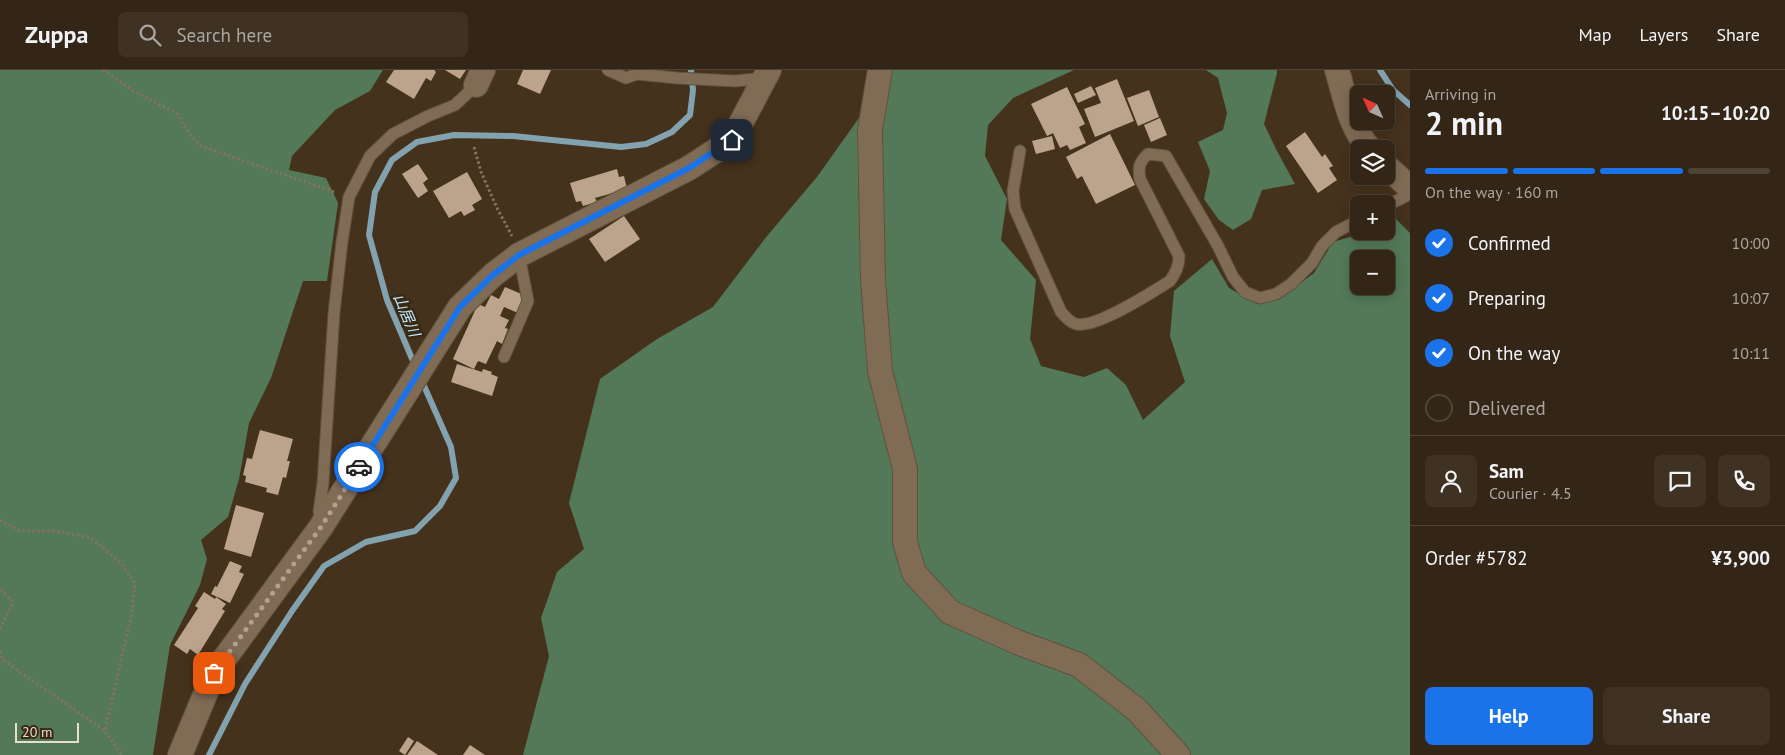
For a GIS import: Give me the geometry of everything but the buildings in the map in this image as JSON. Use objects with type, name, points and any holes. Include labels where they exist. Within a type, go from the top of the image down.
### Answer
[{"type":"street","points":[[880,70],[870,130],[873,280],[880,371],[905,469],[905,542],[914,573],[950,612],[1017,642],[1078,665],[1137,710],[1178,755]]},
{"type":"street","points":[[1337,70],[1352,119],[1362,140]]},
{"type":"street","points":[[180,755],[214,673],[321,527],[460,307],[493,275],[519,255],[689,168],[732,140],[767,74]]},
{"type":"street","points":[[1395,174],[1410,188]]},
{"type":"lane","points":[[608,70],[626,78],[636,74],[735,80],[767,74]]},
{"type":"lane","points":[[321,527],[319,511],[324,474],[334,313],[349,197],[370,156],[393,134],[455,105],[480,77]]},
{"type":"lane","points":[[1020,151],[1013,191],[1014,209],[1061,312],[1069,320],[1077,324],[1087,324],[1103,319],[1170,281],[1176,272],[1179,264],[1178,256],[1140,179],[1138,171],[1141,160],[1148,154],[1166,156],[1218,246],[1233,277],[1245,292],[1260,298],[1276,294],[1291,284],[1312,263],[1322,246],[1336,232],[1350,225]]},
{"type":"lane","points":[[1395,202],[1410,194]]},
{"type":"lane","points":[[504,357],[528,301],[519,255]]},
{"type":"path","points":[[102,70],[132,90],[176,113],[191,136],[201,146],[349,197]]},
{"type":"path","points":[[474,147],[481,172],[498,210],[511,232],[519,255]]},
{"type":"path","points":[[0,520],[20,531],[57,531],[90,538],[122,564],[135,584],[131,617],[105,731]]},
{"type":"path","points":[[0,589],[13,602],[0,629]]},
{"type":"path","points":[[0,651],[3,660],[105,731],[122,755]]},
{"type":"green space","points":[[0,70],[383,70],[370,91],[335,110],[292,156],[289,170],[326,178],[338,203],[327,281],[303,281],[271,378],[249,423],[239,479],[228,517],[201,540],[207,559],[200,585],[170,645],[153,755],[0,755]]},
{"type":"green space","points":[[893,70],[1074,70],[1013,98],[988,125],[985,156],[1007,199],[1001,240],[1036,280],[1030,339],[1041,366],[1084,377],[1107,368],[1126,385],[1143,420],[1185,382],[1170,336],[1174,291],[1212,259],[1229,288],[1257,304],[1290,291],[1314,273],[1333,242],[1350,237],[1350,240],[1395,240],[1395,218],[1410,233],[1410,755],[523,755],[549,656],[541,618],[557,572],[584,549],[569,503],[600,379],[657,339],[713,307],[767,236],[817,177]]},
{"type":"green space","points":[[1206,70],[1277,70],[1264,124],[1295,184],[1262,190],[1251,219],[1233,230],[1219,220],[1204,199],[1210,171],[1198,142],[1223,130],[1227,113],[1218,78]]},
{"type":"waterway","name":"山居川","points":[[416,368],[387,300],[369,235],[375,192],[392,160],[417,142],[454,135],[513,136],[621,147],[646,144],[672,132],[690,115],[693,90],[691,70]]},
{"type":"waterway","points":[[1380,70],[1393,90],[1410,105]]},
{"type":"waterway","name":"山居川","points":[[209,755],[245,684],[292,611],[324,566],[366,542],[415,531],[440,506],[456,478],[451,447],[421,379]]},
{"type":"way so far","points":[[214,673],[321,527],[359,467]]},
{"type":"route","points":[[359,467],[460,307],[493,275],[519,255],[689,168],[732,140]]}]
